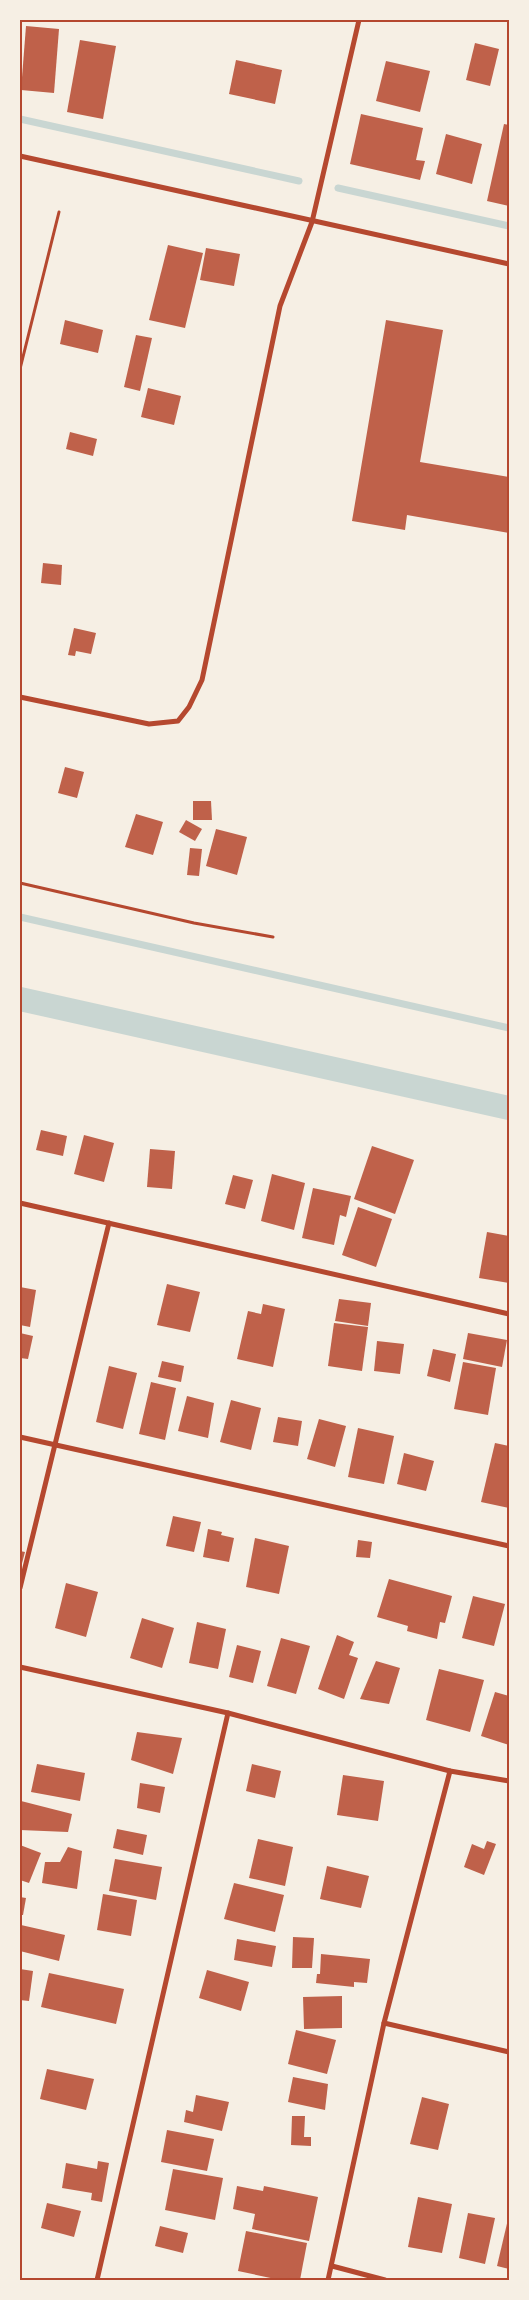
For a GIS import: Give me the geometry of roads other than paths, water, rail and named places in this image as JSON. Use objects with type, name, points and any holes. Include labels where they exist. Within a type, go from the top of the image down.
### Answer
[{"type":"street","points":[[20,697],[149,724],[178,721],[190,707],[202,680],[280,306],[312,222],[359,20]]},
{"type":"street","points":[[20,156],[509,264]]},
{"type":"street","points":[[20,1203],[509,1314]]},
{"type":"street","points":[[20,1588],[109,1223]]},
{"type":"street","points":[[20,1437],[509,1546]]},
{"type":"street","points":[[20,1667],[228,1713],[450,1771],[509,1781]]},
{"type":"street","points":[[98,2280],[228,1713]]},
{"type":"street","points":[[328,2280],[384,2024],[450,1771]]},
{"type":"street","points":[[384,2024],[509,2052]]},
{"type":"street","points":[[332,2266],[385,2280]]},
{"type":"waterway","points":[[20,119],[299,181]]},
{"type":"waterway","points":[[338,188],[509,226]]},
{"type":"waterway","points":[[20,917],[509,1028]]},
{"type":"waterway","points":[[20,999],[509,1108]]}]
